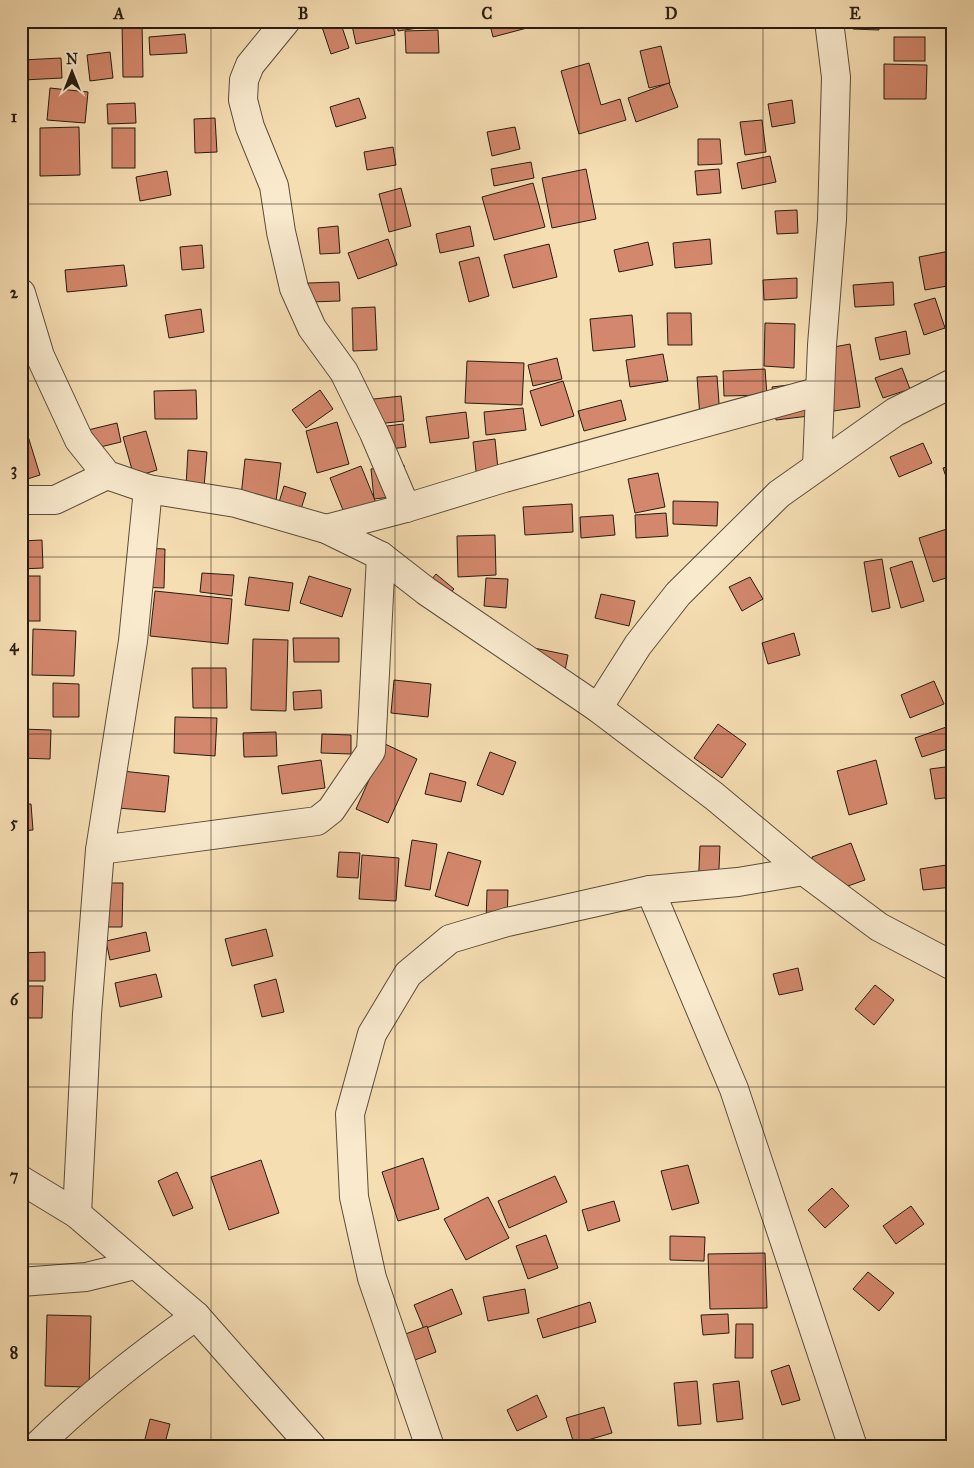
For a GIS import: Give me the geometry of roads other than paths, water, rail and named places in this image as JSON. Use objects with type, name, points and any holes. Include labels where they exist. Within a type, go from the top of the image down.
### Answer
[{"type":"street","points":[[286,21],[250,65],[244,80],[243,100],[250,126],[274,186],[281,232],[294,288],[312,328],[348,380],[374,433],[406,508]]},
{"type":"street","points":[[817,466],[820,391],[832,220],[836,77],[829,21]]},
{"type":"street","points":[[21,293],[40,356],[79,440],[107,475],[148,489],[236,503],[326,529],[381,556],[426,591],[598,708],[714,796],[804,871],[879,927],[953,966]]},
{"type":"street","points":[[598,708],[638,645],[678,594],[779,494],[895,412],[953,383]]},
{"type":"street","points":[[326,529],[820,391]]},
{"type":"street","points":[[21,500],[55,500],[107,475]]},
{"type":"street","points":[[77,1214],[87,1014],[100,850],[133,642],[148,489]]},
{"type":"street","points":[[100,850],[317,821],[331,810],[371,751],[381,556]]},
{"type":"street","points":[[430,1447],[372,1278],[354,1197],[350,1114],[372,1034],[408,974],[450,939],[507,922],[650,890],[738,882],[804,871]]},
{"type":"street","points":[[650,890],[734,1089],[853,1447]]},
{"type":"street","points":[[21,1180],[77,1214],[196,1316],[312,1447]]},
{"type":"street","points":[[21,1282],[86,1277],[135,1265]]},
{"type":"street","points":[[36,1447],[90,1396],[136,1359],[196,1316]]}]
